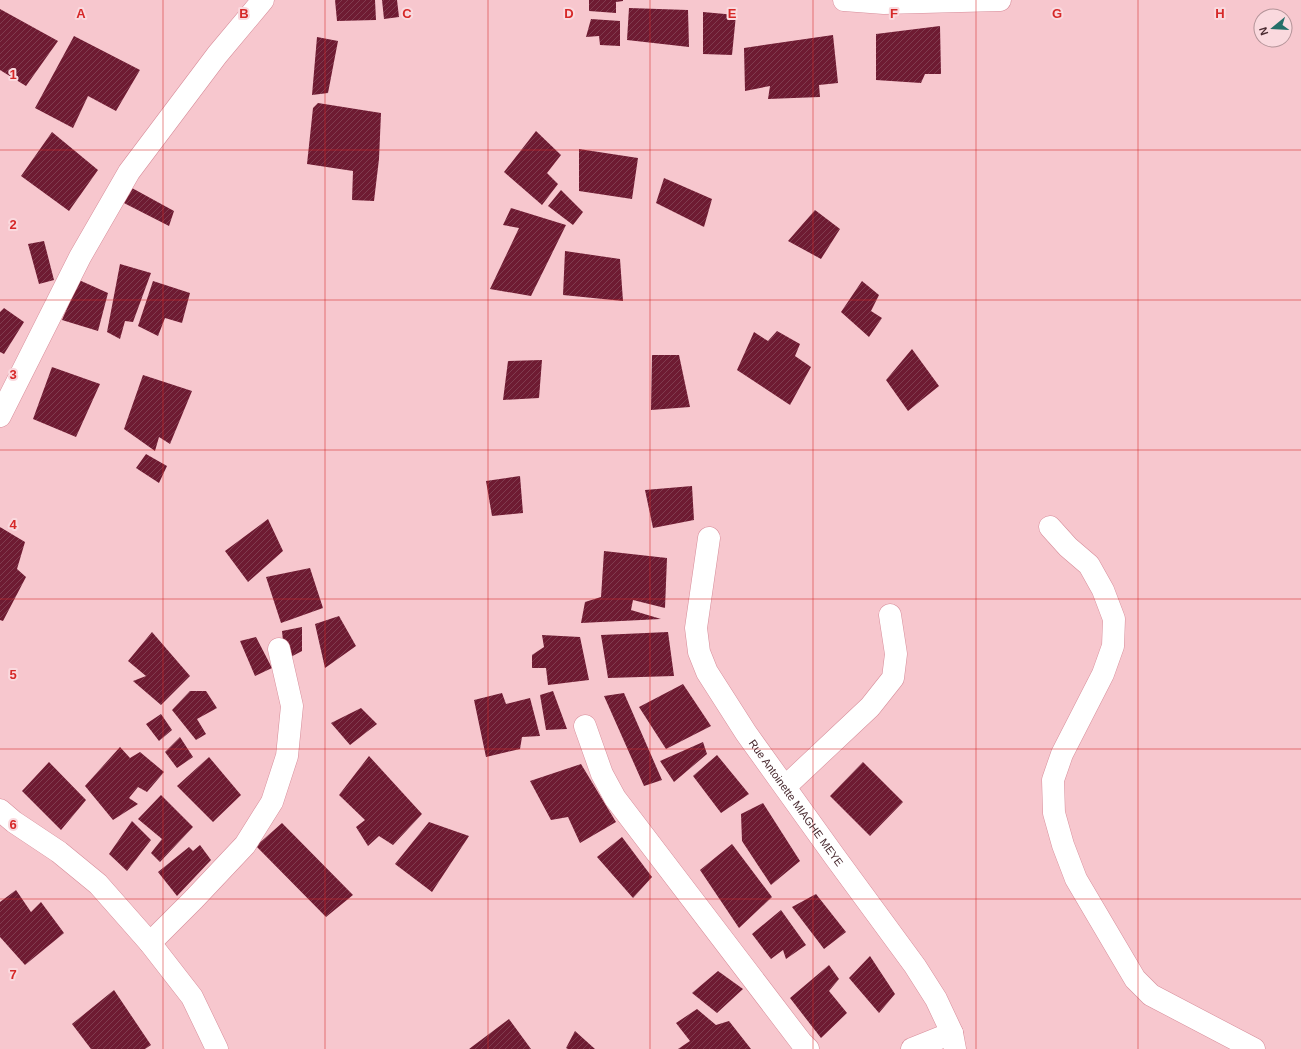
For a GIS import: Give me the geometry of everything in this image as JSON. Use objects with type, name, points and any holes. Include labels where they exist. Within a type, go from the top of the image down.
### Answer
[{"type":"street","points":[[0,416],[80,257],[129,172],[217,55],[263,0]]},
{"type":"street","points":[[844,0],[884,3],[1000,0]]},
{"type":"street","points":[[1050,527],[1068,547],[1089,565],[1103,590],[1114,619],[1113,646],[1103,674],[1062,754],[1053,780],[1054,813],[1063,845],[1076,879],[1135,979],[1151,995],[1254,1049]]},
{"type":"street","name":"Rue Antoinette MIAGHE MEYE","points":[[709,538],[696,628],[699,652],[707,672],[746,733],[786,786],[835,857],[915,966],[936,998],[954,1041]]},
{"type":"street","points":[[786,786],[870,707],[893,678],[896,654],[890,615]]},
{"type":"street","points":[[150,943],[245,845],[272,802],[287,756],[292,706],[280,649]]},
{"type":"street","points":[[585,726],[602,774],[615,798],[782,1018],[808,1049]]},
{"type":"street","points":[[0,810],[14,822],[59,852],[98,884],[150,943],[192,997],[217,1049]]},
{"type":"street","points":[[912,1049],[954,1041]]},
{"type":"building","points":[[335,0],[375,0],[376,20],[337,21]]},
{"type":"building","points":[[382,0],[397,0],[399,17],[384,19]]},
{"type":"building","points":[[589,0],[623,1],[616,2],[616,13],[589,11]]},
{"type":"building","points":[[629,8],[688,10],[689,47],[627,40]]},
{"type":"building","points":[[0,9],[58,41],[26,86],[0,70]]},
{"type":"building","points":[[703,12],[736,15],[732,55],[703,54]]},
{"type":"building","points":[[591,19],[620,21],[620,46],[600,45],[599,36],[586,37]]},
{"type":"building","points":[[940,26],[941,74],[925,74],[921,83],[876,80],[876,34]]},
{"type":"building","points":[[833,35],[838,83],[819,85],[820,97],[768,99],[770,86],[745,91],[744,48]]},
{"type":"building","points":[[74,36],[140,70],[116,111],[88,96],[73,128],[35,108]]},
{"type":"building","points":[[317,37],[338,41],[328,93],[312,95]]},
{"type":"building","points":[[318,103],[381,113],[379,159],[374,201],[352,200],[353,171],[307,164],[313,108]]},
{"type":"building","points":[[536,131],[561,155],[547,173],[558,184],[542,205],[504,172]]},
{"type":"building","points":[[52,132],[98,170],[69,211],[21,176]]},
{"type":"building","points":[[579,149],[638,158],[632,199],[579,191]]},
{"type":"building","points":[[664,178],[712,199],[704,227],[656,203]]},
{"type":"building","points":[[132,188],[174,211],[169,226],[122,202]]},
{"type":"building","points":[[561,190],[583,212],[573,225],[548,206]]},
{"type":"building","points":[[511,208],[566,225],[531,296],[490,289],[519,228],[503,225]]},
{"type":"building","points":[[815,210],[840,229],[821,259],[788,241]]},
{"type":"building","points":[[44,241],[54,280],[39,284],[28,244]]},
{"type":"building","points":[[565,251],[620,259],[623,301],[563,295]]},
{"type":"building","points":[[120,264],[151,273],[133,322],[125,321],[120,339],[107,332]]},
{"type":"building","points":[[79,280],[108,293],[98,331],[62,320]]},
{"type":"building","points":[[153,281],[190,293],[182,323],[165,318],[158,336],[138,326]]},
{"type":"building","points":[[862,281],[879,295],[871,311],[882,318],[869,337],[841,312]]},
{"type":"building","points":[[4,308],[24,322],[4,354],[0,352],[0,312]]},
{"type":"building","points":[[777,331],[800,344],[795,356],[811,367],[790,405],[737,370],[754,332],[768,341]]},
{"type":"building","points":[[912,349],[939,386],[908,411],[886,380]]},
{"type":"building","points":[[652,355],[679,355],[690,407],[651,410]]},
{"type":"building","points":[[542,360],[539,398],[503,400],[508,361]]},
{"type":"building","points":[[52,367],[100,384],[76,437],[33,419]]},
{"type":"building","points":[[143,375],[192,391],[170,444],[159,437],[155,451],[124,429]]},
{"type":"building","points":[[146,454],[167,466],[159,483],[136,468]]},
{"type":"building","points":[[520,476],[523,513],[492,516],[486,481]]},
{"type":"building","points":[[692,486],[694,520],[653,528],[645,490]]},
{"type":"building","points":[[268,519],[283,551],[248,582],[225,551]]},
{"type":"building","points":[[0,527],[25,542],[17,569],[26,577],[3,621],[0,620]]},
{"type":"building","points":[[604,551],[667,558],[665,608],[633,600],[631,610],[661,619],[581,623],[585,602],[601,597]]},
{"type":"building","points":[[310,568],[323,608],[281,623],[266,577]]},
{"type":"building","points":[[339,616],[356,646],[325,668],[315,624]]},
{"type":"building","points":[[302,627],[302,651],[285,660],[282,631]]},
{"type":"building","points":[[152,632],[190,676],[161,705],[133,681],[146,676],[128,661]]},
{"type":"building","points":[[668,632],[674,676],[608,678],[601,635]]},
{"type":"building","points":[[542,635],[580,637],[589,680],[548,685],[546,668],[532,668],[532,655],[544,647]]},
{"type":"building","points":[[256,637],[272,668],[255,676],[240,641]]},
{"type":"building","points":[[683,684],[711,726],[666,749],[639,707]]},
{"type":"building","points":[[190,691],[206,691],[217,708],[197,719],[206,734],[196,740],[172,710]]},
{"type":"building","points":[[553,691],[567,729],[546,730],[540,695]]},
{"type":"building","points":[[502,693],[506,704],[530,698],[540,736],[522,737],[520,749],[486,757],[474,700]]},
{"type":"building","points":[[624,693],[662,780],[644,786],[604,696]]},
{"type":"building","points":[[361,708],[377,724],[350,745],[331,723]]},
{"type":"building","points":[[161,714],[172,730],[159,741],[146,724]]},
{"type":"building","points":[[180,737],[193,757],[177,768],[165,752]]},
{"type":"building","points":[[703,742],[707,754],[674,782],[660,761]]},
{"type":"building","points":[[120,747],[130,758],[140,752],[164,772],[147,792],[138,787],[129,798],[138,804],[113,820],[85,786]]},
{"type":"building","points":[[717,755],[749,794],[721,813],[693,776]]},
{"type":"building","points":[[369,756],[422,814],[393,845],[379,836],[368,846],[356,827],[365,820],[339,795]]},
{"type":"building","points":[[209,757],[241,795],[213,822],[177,786]]},
{"type":"building","points":[[49,762],[86,800],[61,830],[22,791]]},
{"type":"building","points":[[863,762],[903,802],[870,836],[830,796]]},
{"type":"building","points":[[581,764],[616,822],[580,843],[568,817],[551,820],[530,781]]},
{"type":"building","points":[[161,795],[193,827],[160,862],[151,853],[162,839],[138,819]]},
{"type":"building","points":[[763,803],[800,861],[771,885],[742,841],[741,814]]},
{"type":"building","points":[[132,821],[151,840],[127,871],[109,854]]},
{"type":"building","points":[[429,822],[469,836],[432,892],[395,864]]},
{"type":"building","points":[[282,823],[353,895],[326,917],[256,846]]},
{"type":"building","points":[[622,837],[652,877],[633,898],[597,857]]},
{"type":"building","points":[[732,844],[772,897],[739,928],[700,870]]},
{"type":"building","points":[[200,845],[211,860],[177,896],[158,872],[189,847],[193,851]]},
{"type":"building","points":[[16,890],[31,912],[41,902],[64,933],[25,965],[0,937],[0,902]]},
{"type":"building","points":[[816,894],[846,932],[824,949],[792,907]]},
{"type":"building","points":[[781,910],[806,945],[786,959],[783,950],[771,959],[752,934]]},
{"type":"building","points":[[870,956],[895,994],[879,1013],[849,978]]},
{"type":"building","points":[[829,965],[839,979],[829,991],[847,1013],[821,1038],[790,998]]},
{"type":"building","points":[[718,971],[743,989],[717,1013],[692,993]]},
{"type":"building","points":[[114,990],[151,1045],[145,1049],[91,1049],[72,1024]]},
{"type":"building","points":[[697,1009],[716,1025],[729,1021],[751,1049],[678,1049],[690,1041],[676,1023]]},
{"type":"building","points":[[509,1019],[531,1049],[469,1049]]},
{"type":"building","points":[[575,1031],[595,1049],[566,1048]]}]
